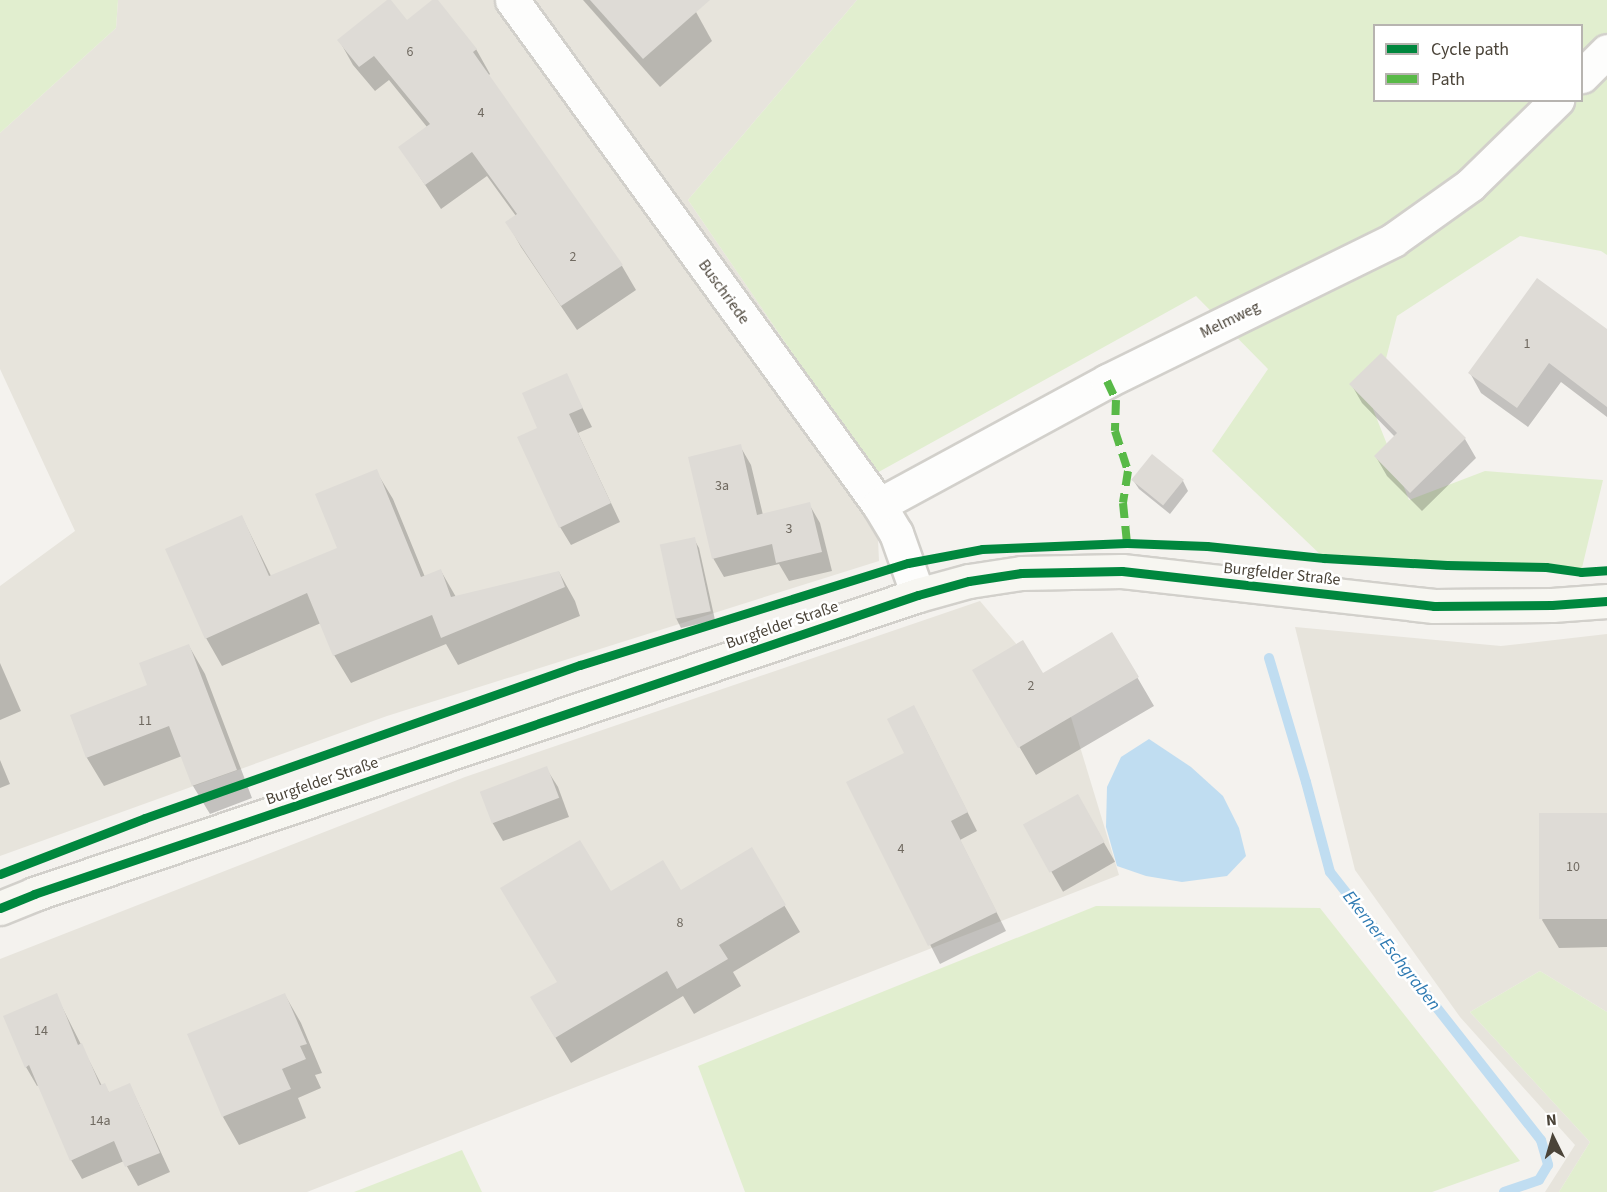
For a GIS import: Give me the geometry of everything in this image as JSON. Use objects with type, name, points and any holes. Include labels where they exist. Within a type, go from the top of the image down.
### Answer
[{"type":"street","name":"Buschriede","points":[[512,0],[879,505],[896,533],[918,595]]},
{"type":"street","points":[[1583,74],[1607,51]]},
{"type":"street","name":"Melmweg","points":[[879,505],[1107,381],[1394,240],[1470,185],[1555,102]]},
{"type":"street","name":"Burgfelder Straße","points":[[0,908],[45,890],[918,595],[969,581],[1070,570],[1122,571],[1434,606],[1552,605],[1607,601]]},
{"type":"shaded area","points":[[118,0],[857,0],[688,200],[875,474],[879,561],[387,716],[0,856],[0,586],[75,531],[0,369],[0,133],[116,28]]},
{"type":"shaded area","points":[[980,601],[1067,704],[1119,875],[307,1192],[0,1192],[0,959],[465,777]]},
{"type":"shaded area","points":[[1295,627],[1501,646],[1607,634],[1607,1012],[1540,971],[1470,1012],[1590,1142],[1559,1192],[1545,1192],[1575,1145],[1460,1017],[1355,870]]},
{"type":"green space","points":[[0,0],[118,0],[116,28],[0,133]]},
{"type":"green space","points":[[857,0],[1607,0],[1607,255],[1601,251],[1520,236],[1397,316],[1373,409],[1409,500],[1485,471],[1603,480],[1581,572],[1546,567],[1447,565],[1324,558],[1212,451],[1268,369],[1196,296],[875,474],[688,200]]},
{"type":"green space","points":[[1096,906],[1320,908],[1520,1161],[1432,1192],[745,1192],[698,1066]]},
{"type":"green space","points":[[1540,971],[1607,1012],[1607,1192],[1559,1192],[1590,1142],[1470,1012]]},
{"type":"green space","points":[[462,1150],[482,1192],[354,1192]]},
{"type":"water","points":[[1149,739],[1191,767],[1223,796],[1239,828],[1246,856],[1227,876],[1182,882],[1146,876],[1117,866],[1106,827],[1107,787],[1121,757]]},
{"type":"building","points":[[387,0],[391,0],[407,20],[432,0],[438,0],[477,49],[473,52],[623,265],[561,306],[505,222],[517,214],[472,152],[425,185],[398,147],[430,124],[374,56],[359,67],[337,40]]},
{"type":"building","points":[[590,0],[710,0],[643,59]]},
{"type":"building","points":[[1537,278],[1607,329],[1607,407],[1549,363],[1517,408],[1468,373]]},
{"type":"building","points":[[1381,353],[1466,438],[1410,493],[1374,456],[1397,433],[1349,384]]},
{"type":"building","points":[[567,373],[583,408],[569,414],[611,503],[559,528],[517,437],[537,428],[522,393]]},
{"type":"building","points":[[741,444],[757,515],[810,502],[822,552],[776,563],[772,544],[712,559],[688,457]]},
{"type":"building","points":[[1152,454],[1184,480],[1163,505],[1131,480]]},
{"type":"building","points":[[377,469],[421,577],[441,569],[451,597],[559,571],[565,587],[441,638],[432,615],[333,656],[307,593],[205,639],[165,549],[242,515],[269,576],[337,548],[315,494]]},
{"type":"building","points":[[695,537],[711,611],[676,619],[660,544]]},
{"type":"building","points":[[1112,632],[1139,677],[1018,748],[972,670],[1023,640],[1043,673]]},
{"type":"building","points":[[189,644],[237,770],[192,786],[169,726],[86,758],[70,715],[147,685],[139,663]]},
{"type":"building","points":[[914,705],[968,812],[951,821],[997,912],[928,946],[846,782],[904,753],[887,719]]},
{"type":"building","points":[[547,766],[559,798],[492,824],[480,792]]},
{"type":"building","points":[[1078,794],[1105,842],[1050,873],[1023,825]]},
{"type":"building","points":[[1539,813],[1607,813],[1607,919],[1539,919]]},
{"type":"building","points":[[580,840],[611,891],[663,860],[681,890],[752,847],[786,905],[719,945],[728,959],[677,989],[667,971],[555,1038],[530,997],[557,982],[500,888]]},
{"type":"building","points":[[57,993],[78,1045],[82,1043],[100,1085],[105,1083],[109,1092],[130,1083],[160,1153],[125,1167],[114,1141],[70,1161],[29,1065],[25,1068],[3,1016]]},
{"type":"building","points":[[285,993],[307,1044],[300,1046],[306,1059],[282,1069],[291,1089],[222,1117],[187,1034]]},
{"type":"waterway","name":"Ekerner Eschgraben","points":[[1269,658],[1330,872],[1541,1140],[1548,1165],[1539,1180],[1504,1192]]},
{"type":"marked path","points":[[1107,381],[1116,400],[1115,431],[1128,471],[1123,503],[1127,543]]},
{"type":"cycle path","points":[[0,874],[145,818],[580,665],[908,563],[982,549],[1127,543],[1207,546],[1324,558],[1447,565],[1546,567],[1581,572],[1607,570]]},
{"type":"cycle path","points":[[0,908],[34,894],[918,595],[969,581],[1021,573],[1122,571],[1434,606],[1552,605],[1607,601]]}]
